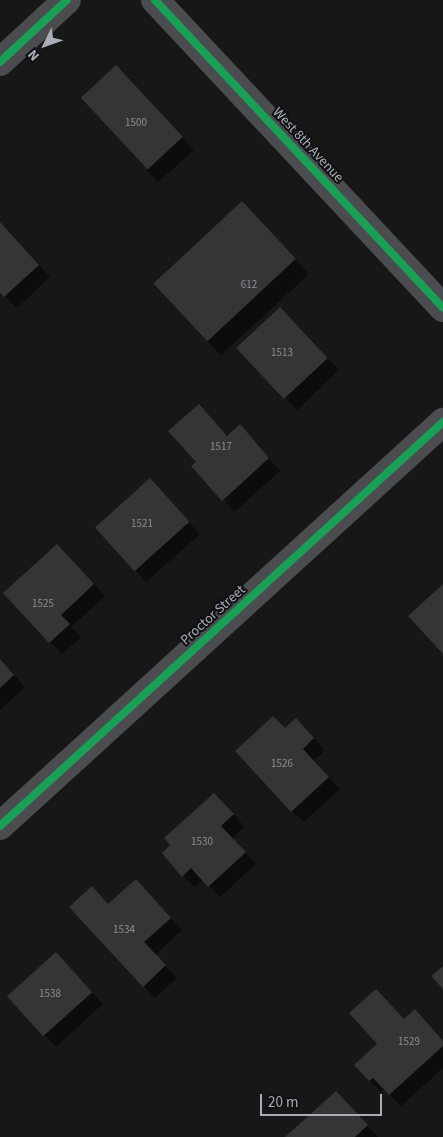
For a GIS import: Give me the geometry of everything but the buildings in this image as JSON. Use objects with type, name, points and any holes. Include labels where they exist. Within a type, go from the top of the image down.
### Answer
[{"type":"street","points":[[0,62],[67,0]]},
{"type":"street","name":"West 8th Avenue","points":[[155,0],[443,308]]},
{"type":"street","name":"Proctor Street","points":[[0,826],[443,422]]},
{"type":"cycle path","points":[[0,62],[67,0]]},
{"type":"cycle path","points":[[155,0],[443,308]]},
{"type":"cycle path","points":[[0,826],[443,422]]}]
